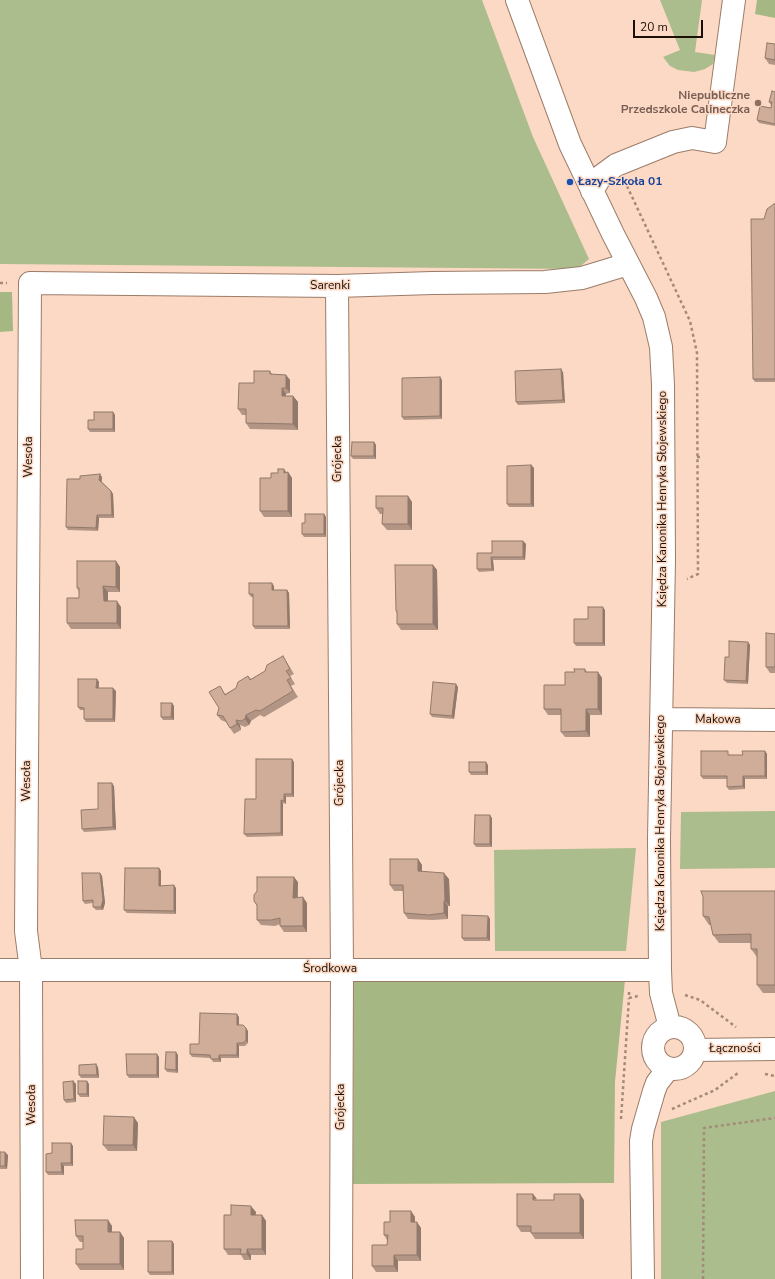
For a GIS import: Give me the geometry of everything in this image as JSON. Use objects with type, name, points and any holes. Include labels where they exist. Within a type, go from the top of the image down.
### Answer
[{"type":"street","name":"Księdza Kanonika Henryka Słojewskiego","points":[[516,0],[570,144],[654,317],[663,365],[664,560],[659,839],[660,970],[661,993],[670,1027]]},
{"type":"street","points":[[592,191],[601,176],[616,165],[673,142],[692,138],[715,142],[734,0]]},
{"type":"street","name":"Sarenki","points":[[30,283],[337,286],[545,282],[582,278],[628,264]]},
{"type":"street","name":"Wesoła","points":[[30,283],[26,931],[31,970],[32,1279]]},
{"type":"street","name":"Grójecka","points":[[337,286],[342,969],[341,1279]]},
{"type":"street","name":"Makowa","points":[[661,719],[775,720]]},
{"type":"street","name":"Środkowa","points":[[0,970],[660,970]]},
{"type":"street","points":[[670,1027],[680,1027],[688,1032],[694,1040],[695,1050],[693,1059],[686,1066],[678,1070],[668,1069],[658,1063],[653,1053],[653,1042],[659,1032],[670,1027]]},
{"type":"street","name":"Łączności","points":[[695,1050],[775,1050]]},
{"type":"street","points":[[644,1279],[641,1141],[646,1114],[657,1083],[668,1069]]},
{"type":"path","points":[[697,457],[702,457]]},
{"type":"path","points":[[682,994],[700,1000],[741,1030]]},
{"type":"path","points":[[646,1114],[663,1112],[714,1090],[739,1072]]},
{"type":"path","points":[[703,1279],[704,1128],[775,1118]]},
{"type":"green space","points":[[0,0],[482,0],[533,137],[589,259],[577,269],[0,264]]},
{"type":"green space","points":[[660,0],[702,0],[695,52],[715,55],[713,64],[705,69],[694,72],[678,70],[670,66],[663,57],[680,50]]},
{"type":"green space","points":[[757,0],[775,0],[775,18],[755,14]]},
{"type":"green space","points":[[0,292],[12,292],[13,331],[0,332]]},
{"type":"green space","points":[[775,811],[775,868],[680,869],[681,812]]},
{"type":"green space","points":[[636,848],[626,951],[495,951],[494,850]]},
{"type":"green space","points":[[354,980],[625,980],[615,1082],[614,1183],[353,1184]]},
{"type":"green space","points":[[775,1091],[775,1279],[661,1279],[661,1122]]},
{"type":"building","points":[[767,43],[775,44],[775,60],[765,58]]},
{"type":"building","points":[[772,91],[775,92],[775,124],[757,120],[760,106],[771,108],[772,102],[769,102]]},
{"type":"building","points":[[774,204],[775,379],[753,379],[751,219],[764,219],[767,209]]},
{"type":"building","points":[[561,369],[563,400],[516,402],[515,371]]},
{"type":"building","points":[[254,371],[270,371],[270,374],[286,375],[286,388],[282,388],[282,396],[293,396],[293,424],[246,423],[246,409],[238,409],[239,383],[254,383]]},
{"type":"building","points":[[440,377],[440,416],[402,417],[402,378]]},
{"type":"building","points":[[94,412],[113,412],[113,429],[88,429],[88,420],[94,420]]},
{"type":"building","points":[[352,442],[374,442],[374,456],[351,456]]},
{"type":"building","points":[[531,465],[531,504],[507,504],[507,466]]},
{"type":"building","points":[[278,469],[284,469],[284,473],[288,472],[288,511],[260,511],[260,478],[271,478],[271,473],[278,473]]},
{"type":"building","points":[[100,474],[99,480],[111,491],[112,515],[97,515],[96,528],[66,527],[67,479],[80,479],[80,476]]},
{"type":"building","points":[[376,496],[408,496],[408,524],[382,524],[383,508],[376,508]]},
{"type":"building","points":[[305,514],[324,514],[324,534],[302,534],[302,523],[305,523]]},
{"type":"building","points":[[492,541],[523,541],[523,557],[491,557],[492,569],[477,569],[477,553],[492,553]]},
{"type":"building","points":[[77,561],[116,561],[116,587],[103,586],[104,601],[117,601],[117,623],[67,623],[67,598],[79,598],[79,588],[77,588]]},
{"type":"building","points":[[395,565],[433,565],[433,624],[397,624]]},
{"type":"building","points":[[249,583],[272,583],[272,590],[287,590],[288,626],[253,626],[253,594],[249,594]]},
{"type":"building","points":[[588,607],[603,607],[603,643],[574,643],[574,619],[588,619]]},
{"type":"building","points":[[766,633],[775,634],[775,667],[766,667]]},
{"type":"building","points":[[729,641],[748,642],[746,681],[724,680],[725,657],[729,657]]},
{"type":"building","points":[[283,656],[290,669],[286,671],[291,678],[287,680],[293,691],[260,711],[256,710],[246,715],[245,719],[241,721],[236,720],[237,724],[230,728],[223,716],[217,715],[219,708],[209,692],[220,686],[225,695],[236,688],[238,682],[248,676],[250,680],[265,671],[267,665]]},
{"type":"building","points":[[574,669],[585,669],[585,672],[598,672],[598,709],[586,709],[586,731],[561,732],[561,709],[544,709],[544,685],[565,685],[565,672],[575,672]]},
{"type":"building","points":[[78,679],[97,679],[96,688],[113,688],[113,719],[84,719],[84,708],[78,707]]},
{"type":"building","points":[[433,682],[456,684],[452,716],[430,714]]},
{"type":"building","points":[[161,703],[172,703],[171,717],[161,717]]},
{"type":"building","points":[[701,751],[728,751],[728,755],[743,755],[742,751],[765,751],[765,776],[743,776],[743,786],[727,787],[727,776],[701,776]]},
{"type":"building","points":[[256,759],[292,759],[292,794],[284,794],[284,801],[281,800],[281,833],[244,834],[245,799],[256,799]]},
{"type":"building","points":[[469,762],[486,762],[486,772],[469,772]]},
{"type":"building","points":[[98,783],[112,783],[113,827],[82,829],[81,810],[98,809]]},
{"type":"building","points":[[475,815],[490,815],[490,844],[474,844]]},
{"type":"building","points":[[390,859],[418,859],[418,871],[444,873],[444,913],[429,915],[404,913],[403,885],[390,885]]},
{"type":"building","points":[[125,868],[159,868],[159,886],[174,885],[174,911],[124,910]]},
{"type":"building","points":[[82,873],[100,873],[103,900],[101,907],[93,907],[93,900],[83,901]]},
{"type":"building","points":[[257,877],[294,877],[293,898],[303,897],[303,926],[280,926],[280,918],[271,920],[257,920],[257,905],[254,901],[254,895],[257,891]]},
{"type":"building","points":[[701,891],[775,891],[775,985],[757,985],[757,949],[751,949],[751,934],[713,935],[709,917],[703,916],[703,897]]},
{"type":"building","points":[[462,915],[488,916],[487,938],[462,938]]},
{"type":"building","points":[[200,1013],[237,1014],[237,1025],[243,1025],[246,1028],[246,1040],[243,1043],[237,1043],[237,1055],[219,1055],[219,1059],[211,1059],[210,1055],[190,1054],[190,1044],[199,1044]]},
{"type":"building","points":[[166,1052],[176,1052],[176,1070],[165,1069]]},
{"type":"building","points":[[126,1054],[157,1054],[157,1075],[127,1075]]},
{"type":"building","points":[[96,1064],[97,1075],[79,1075],[79,1065]]},
{"type":"building","points":[[73,1081],[74,1099],[64,1100],[63,1082]]},
{"type":"building","points":[[78,1081],[87,1081],[87,1094],[78,1094]]},
{"type":"building","points":[[104,1116],[134,1117],[133,1145],[103,1145]]},
{"type":"building","points":[[52,1143],[71,1143],[71,1163],[61,1163],[62,1172],[46,1172],[46,1154],[52,1153]]},
{"type":"building","points":[[0,1152],[5,1152],[5,1166],[0,1166]]},
{"type":"building","points":[[517,1194],[533,1194],[533,1200],[554,1200],[554,1194],[580,1194],[580,1233],[531,1233],[531,1226],[517,1226]]},
{"type":"building","points":[[231,1205],[251,1206],[251,1215],[262,1215],[262,1249],[247,1249],[247,1254],[240,1254],[241,1249],[224,1249],[224,1215],[231,1215]]},
{"type":"building","points":[[390,1211],[411,1211],[411,1222],[417,1222],[417,1255],[394,1255],[394,1266],[372,1266],[372,1245],[387,1245],[388,1235],[384,1235],[384,1222],[390,1222]]},
{"type":"building","points":[[75,1220],[108,1220],[108,1232],[120,1232],[120,1264],[76,1264],[76,1249],[83,1249],[83,1236],[76,1236]]},
{"type":"building","points":[[148,1241],[172,1241],[172,1272],[148,1272]]},
{"type":"place","name":"Niepubliczne Przedszkole Calineczka","points":[[758,103]]},
{"type":"place","name":"Łazy-Szkoła 01","points":[[570,182]]}]
